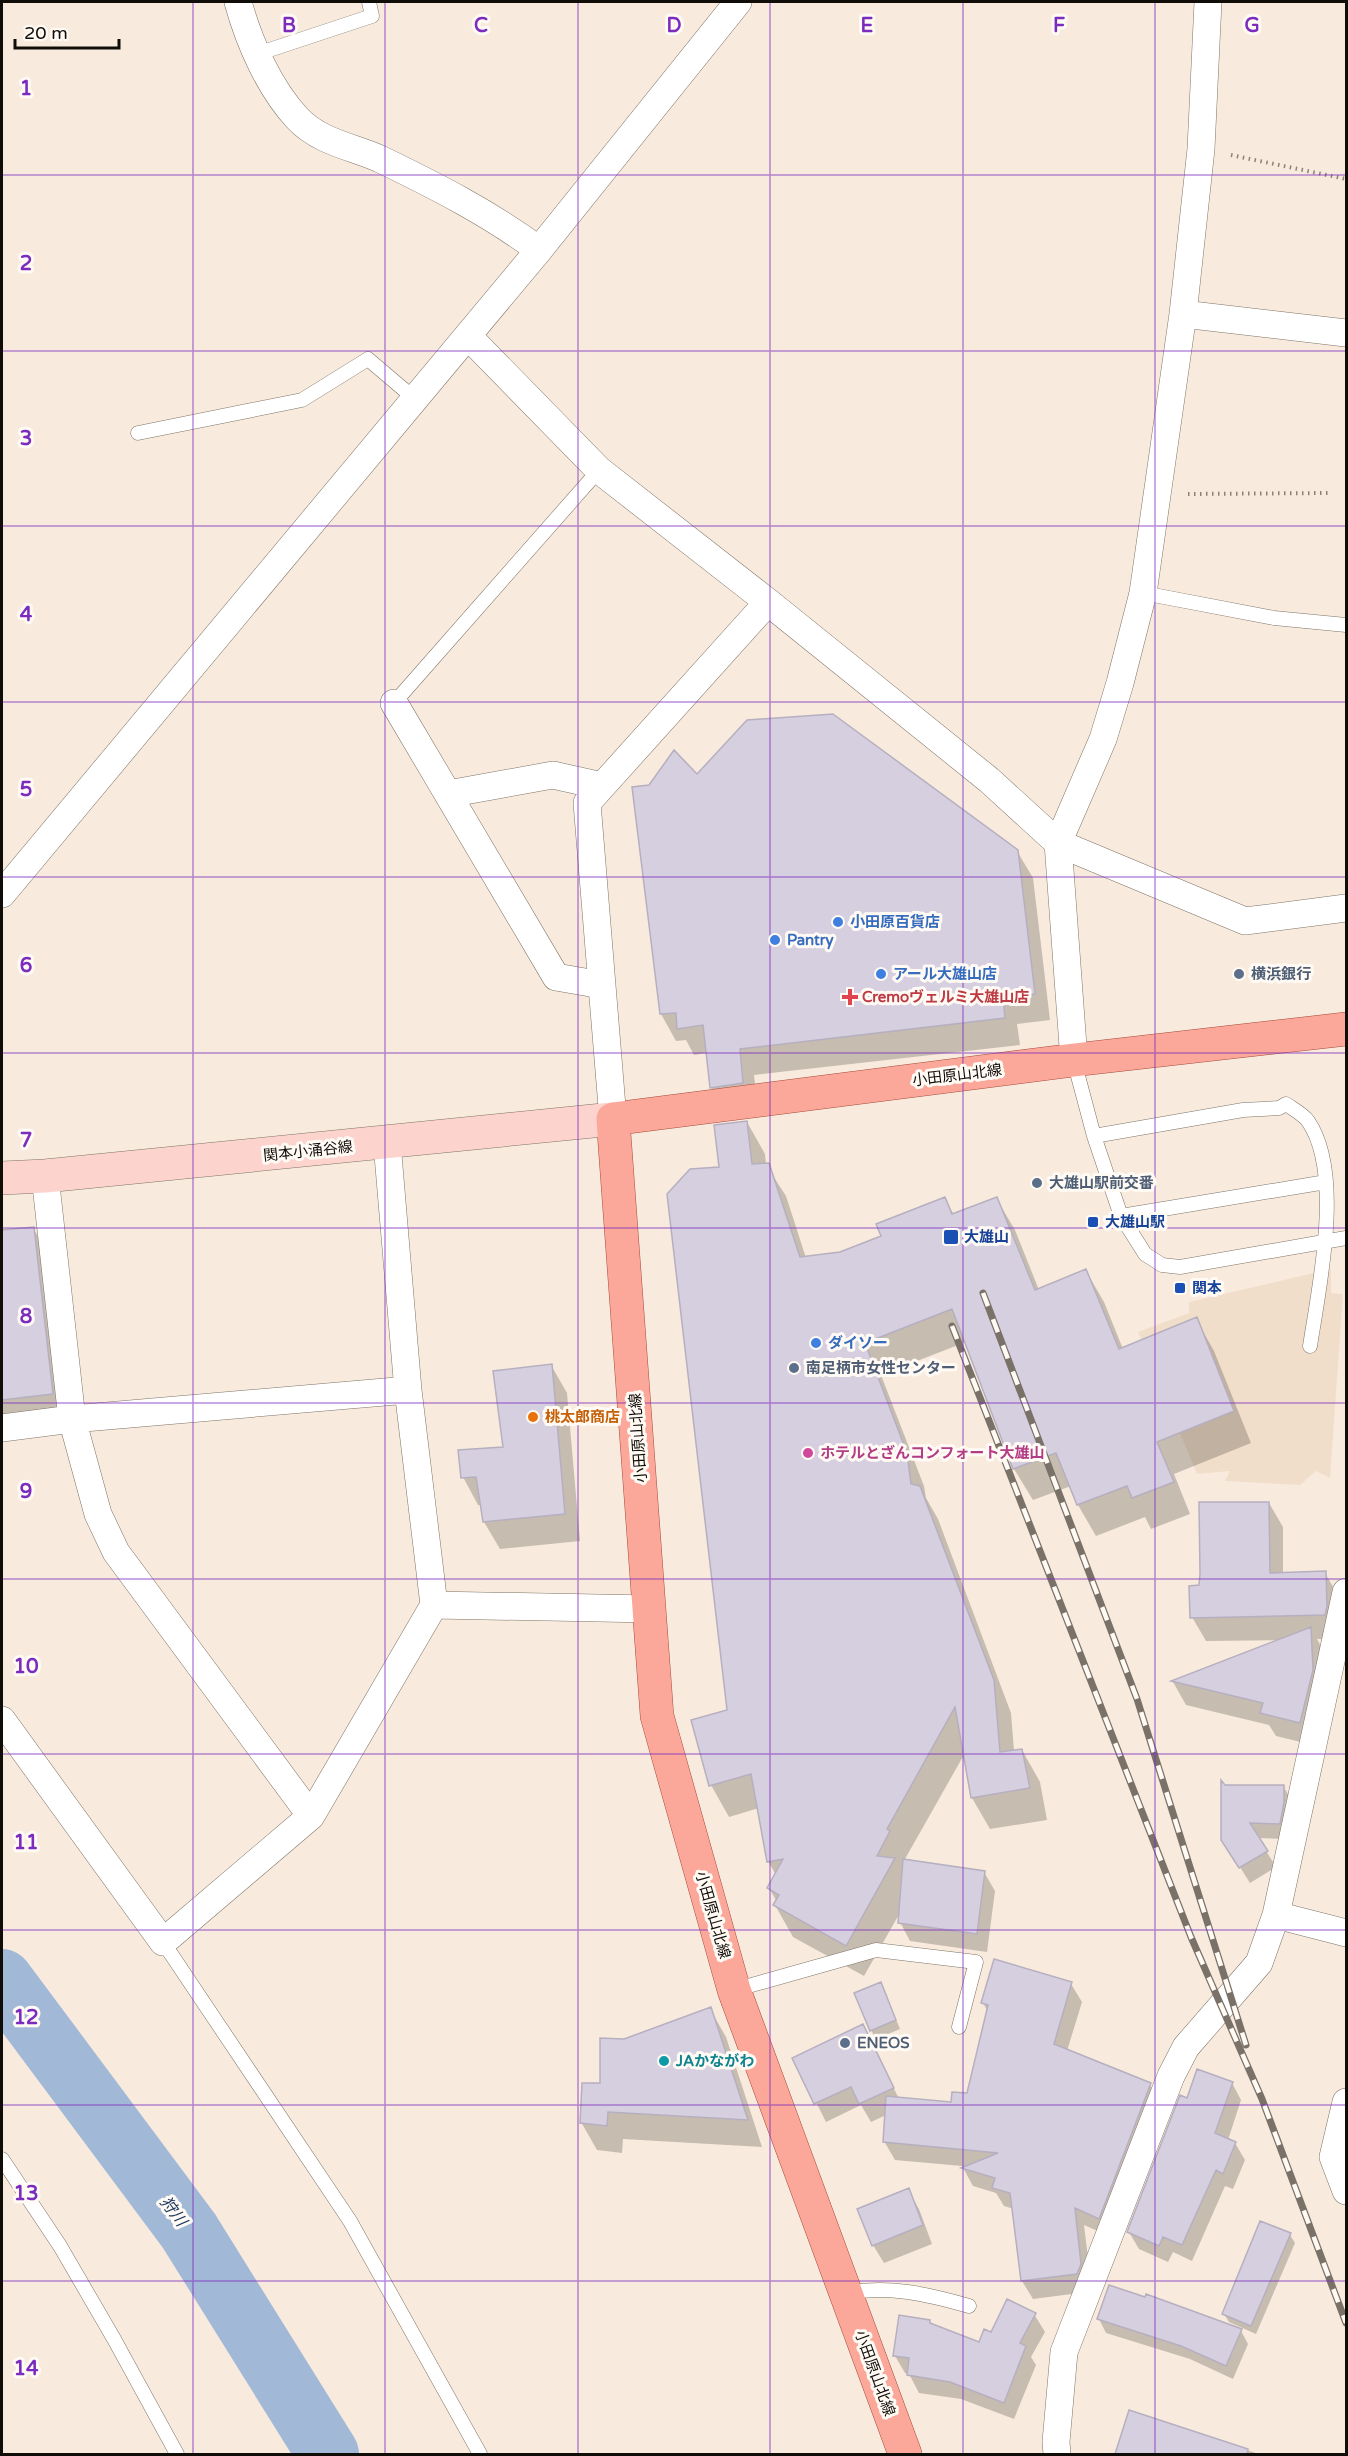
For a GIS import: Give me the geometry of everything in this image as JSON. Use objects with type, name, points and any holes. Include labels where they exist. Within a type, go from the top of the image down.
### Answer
[{"type":"main road","name":"小田原山北線","points":[[905,2454],[734,1990],[657,1716],[651,1608],[613,1119],[1074,1060],[1347,1029]]},
{"type":"main road","name":"関本小涌谷線","points":[[2,1178],[45,1176],[387,1143],[613,1119]]},
{"type":"street","points":[[238,2],[257,54],[274,86],[299,120],[332,142],[372,156],[451,193],[511,229],[539,250]]},
{"type":"street","points":[[2,894],[539,250],[738,2]]},
{"type":"street","points":[[1074,1060],[1058,843],[1102,740],[1120,683],[1143,593],[1183,314],[1201,149],[1208,2]]},
{"type":"street","points":[[1183,314],[1347,333]]},
{"type":"street","points":[[468,336],[599,470],[768,602],[989,780],[1058,843],[1245,921],[1347,908]]},
{"type":"street","points":[[613,1119],[586,803],[768,602]]},
{"type":"street","points":[[394,703],[556,977],[602,986]]},
{"type":"street","points":[[448,794],[553,775],[602,786]]},
{"type":"street","points":[[2,1720],[163,1942],[311,1816],[434,1605],[408,1390],[387,1143]]},
{"type":"street","points":[[45,1176],[72,1419],[98,1514],[116,1552],[311,1816]]},
{"type":"street","points":[[2,1428],[72,1419],[408,1390]]},
{"type":"street","points":[[1057,2454],[1064,2352],[1162,2099],[1186,2047],[1259,1963],[1276,1915],[1347,1592]]},
{"type":"street","points":[[434,1605],[651,1608]]},
{"type":"street","points":[[1276,1915],[1347,1933]]},
{"type":"street","points":[[1347,2102],[1333,2157],[1347,2191]]},
{"type":"lane","points":[[257,54],[372,16],[369,2]]},
{"type":"lane","points":[[138,433],[302,399],[368,359],[415,399]]},
{"type":"lane","points":[[394,703],[599,470]]},
{"type":"lane","points":[[1143,593],[1274,618],[1347,625]]},
{"type":"lane","points":[[1074,1060],[1094,1136],[1121,1216],[1145,1254],[1162,1265],[1180,1267],[1347,1238]]},
{"type":"lane","points":[[1094,1136],[1243,1110],[1279,1108],[1286,1104],[1306,1119],[1318,1138],[1326,1182],[1327,1240],[1310,1346]]},
{"type":"lane","points":[[1121,1216],[1326,1182]]},
{"type":"lane","points":[[163,1942],[350,2221],[480,2454]]},
{"type":"lane","points":[[734,1990],[876,1950],[976,1962],[959,2027]]},
{"type":"lane","points":[[2,2159],[66,2256],[177,2454]]},
{"type":"lane","points":[[846,2293],[870,2289],[893,2290],[936,2297],[969,2306]]},
{"type":"path","points":[[1201,149],[1347,179]]},
{"type":"path","points":[[1157,495],[1328,494]]},
{"type":"shaded area","points":[[1331,1269],[1331,1293],[1343,1294],[1330,1478],[1316,1471],[1300,1485],[1225,1481],[1230,1471],[1197,1474],[1138,1332],[1189,1313],[1189,1302]]},
{"type":"building","name":"小田原百貨店","points":[[833,714],[1018,850],[1035,994],[1003,998],[1005,1018],[740,1049],[743,1083],[710,1088],[703,1025],[677,1029],[676,1013],[660,1014],[632,787],[649,785],[674,750],[697,774],[747,720]]},
{"type":"building","points":[[747,1121],[752,1164],[769,1163],[800,1257],[840,1252],[881,1236],[876,1224],[945,1197],[952,1214],[997,1197],[1035,1290],[1086,1269],[1119,1349],[1197,1317],[1234,1411],[1157,1442],[1174,1482],[1132,1498],[1127,1486],[1077,1505],[1056,1453],[1013,1469],[952,1309],[865,1343],[907,1453],[911,1484],[920,1486],[994,1680],[1000,1752],[1022,1749],[1030,1788],[971,1798],[955,1707],[887,1829],[890,1831],[877,1856],[895,1858],[846,1946],[773,1905],[779,1895],[767,1888],[783,1859],[767,1862],[751,1774],[709,1786],[691,1720],[727,1710],[667,1194],[690,1169],[719,1167],[714,1125]]},
{"type":"building","points":[[34,1227],[53,1394],[2,1400],[2,1230]]},
{"type":"building","points":[[552,1364],[565,1514],[483,1522],[476,1477],[461,1478],[458,1450],[503,1447],[493,1371]]},
{"type":"building","points":[[1199,1502],[1269,1502],[1270,1573],[1326,1571],[1325,1615],[1190,1618],[1189,1586],[1199,1585],[1200,1574]]},
{"type":"building","points":[[1311,1627],[1313,1670],[1300,1723],[1260,1713],[1263,1703],[1171,1681]]},
{"type":"building","points":[[1221,1780],[1225,1785],[1284,1785],[1280,1824],[1250,1823],[1268,1851],[1239,1868],[1221,1840]]},
{"type":"building","points":[[903,1859],[985,1871],[977,1934],[898,1923]]},
{"type":"building","points":[[994,1959],[1072,1982],[1054,2044],[1151,2083],[1099,2219],[1075,2208],[1081,2264],[1077,2274],[1021,2281],[1010,2193],[992,2188],[995,2178],[961,2168],[998,2153],[883,2142],[886,2096],[951,2102],[952,2092],[967,2093],[988,2005],[981,2003]]},
{"type":"building","points":[[881,1982],[896,2020],[870,2031],[854,1993]]},
{"type":"building","name":"JAかながわ","points":[[711,2007],[748,2120],[608,2112],[607,2126],[580,2123],[582,2083],[600,2083],[600,2038],[624,2039]]},
{"type":"building","points":[[863,2024],[894,2088],[859,2104],[851,2087],[814,2104],[792,2058]]},
{"type":"building","points":[[1197,2069],[1233,2082],[1215,2133],[1236,2142],[1223,2174],[1216,2170],[1182,2245],[1163,2237],[1159,2246],[1127,2232],[1180,2095],[1187,2098]]},
{"type":"building","points":[[909,2188],[923,2225],[872,2246],[857,2209]]},
{"type":"building","points":[[1260,2221],[1291,2233],[1251,2326],[1222,2314]]},
{"type":"building","points":[[1109,2285],[1145,2297],[1146,2294],[1242,2329],[1226,2366],[1181,2346],[1097,2319]]},
{"type":"building","points":[[1007,2299],[1036,2313],[1020,2343],[1026,2346],[1004,2403],[950,2382],[907,2375],[909,2358],[893,2356],[899,2315],[930,2320],[930,2323],[979,2342],[984,2329],[991,2332]]},
{"type":"building","points":[[1129,2410],[1248,2449],[1247,2454],[1115,2454]]},
{"type":"waterway","name":"狩川","points":[[2,1980],[189,2231],[328,2454]]},
{"type":"railway","points":[[983,1293],[1137,1699],[1246,2045]]},
{"type":"railway","points":[[952,1326],[1191,1937],[1262,2099],[1346,2323]]},
{"type":"place","name":"小田原百貨店","points":[[838,922]]},
{"type":"place","name":"Pantry","points":[[775,940]]},
{"type":"place","name":"アール大雄山店","points":[[881,974]]},
{"type":"place","name":"横浜銀行","points":[[1239,974]]},
{"type":"place","name":"Cremoヴェルミ大雄山店","points":[[850,997]]},
{"type":"place","name":"大雄山駅前交番","points":[[1037,1183]]},
{"type":"place","name":"大雄山駅","points":[[1093,1222]]},
{"type":"place","name":"大雄山","points":[[951,1237]]},
{"type":"place","name":"関本","points":[[1180,1288]]},
{"type":"place","name":"ダイソー","points":[[816,1343]]},
{"type":"place","name":"南足柄市女性センター","points":[[794,1368]]},
{"type":"place","name":"桃太郎商店","points":[[533,1417]]},
{"type":"place","name":"ホテルとざんコンフォート大雄山","points":[[808,1453]]},
{"type":"place","name":"ENEOS","points":[[845,2043]]},
{"type":"place","name":"JAかながわ","points":[[664,2061]]}]
